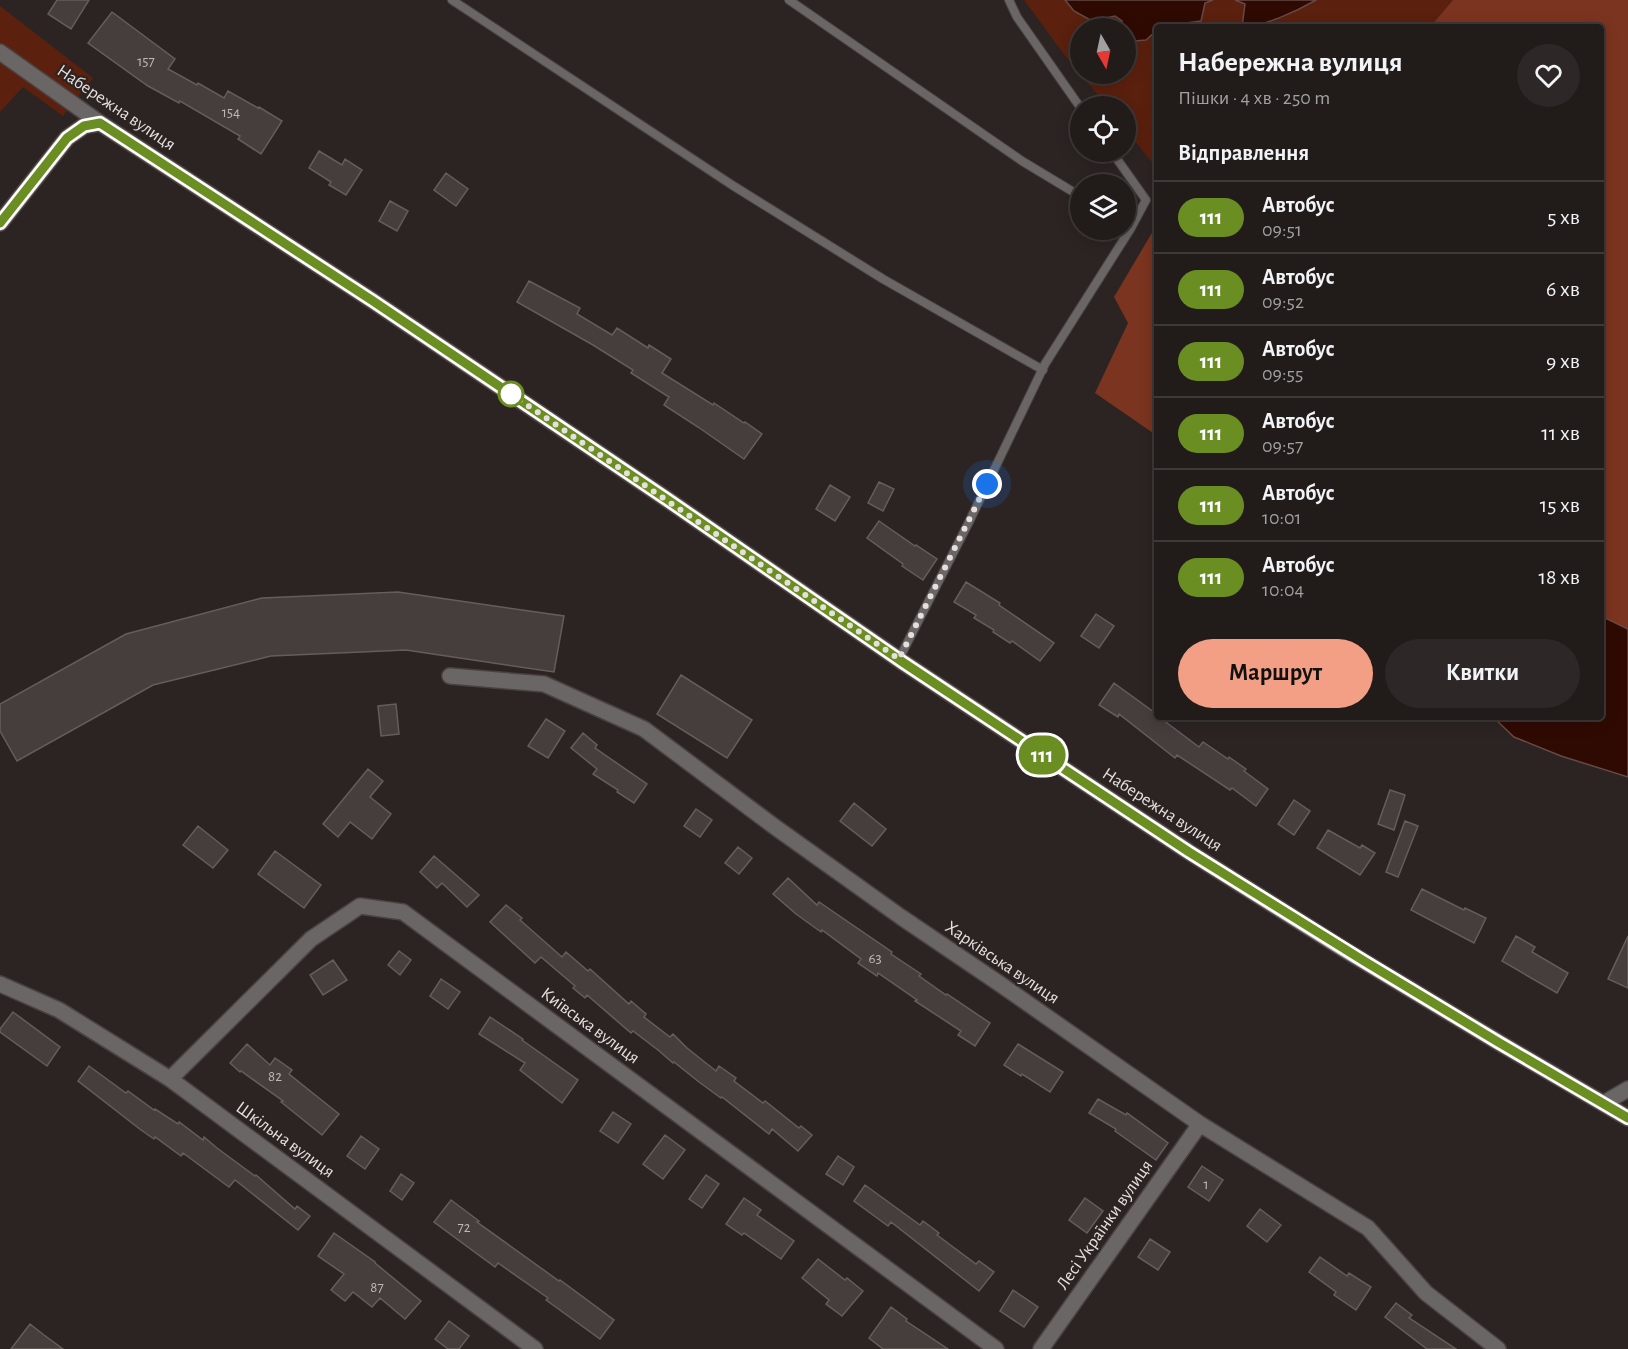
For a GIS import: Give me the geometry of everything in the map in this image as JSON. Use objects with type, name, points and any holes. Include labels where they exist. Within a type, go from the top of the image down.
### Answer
[{"type":"main road","points":[[0,223],[67,138],[84,126],[100,123]]},
{"type":"main road","name":"Набережна вулиця","points":[[100,123],[382,307],[899,659],[1199,858],[1345,950],[1628,1118]]},
{"type":"street","name":"Набережна вулиця","points":[[0,52],[100,123]]},
{"type":"street","name":"Харківська вулиця","points":[[450,676],[544,684],[644,729],[775,828],[1200,1124],[1368,1228],[1426,1293],[1498,1349]]},
{"type":"street","name":"Київська вулиця","points":[[170,1079],[311,939],[360,906],[403,912],[996,1349]]},
{"type":"street","name":"Шкільна вулиця","points":[[0,984],[59,1010],[170,1079],[535,1349]]},
{"type":"street","points":[[1604,1103],[1628,1089]]},
{"type":"street","name":"Лесі Українки вулиця","points":[[1041,1349],[1200,1124]]},
{"type":"lane","points":[[452,0],[742,191],[884,279],[1042,370]]},
{"type":"lane","points":[[789,0],[1013,154],[1070,190]]},
{"type":"lane","points":[[1009,0],[1017,17],[1072,96]]},
{"type":"lane","points":[[1136,186],[1146,200],[1136,214]]},
{"type":"lane","points":[[899,659],[969,522],[1042,370],[1120,240]]},
{"type":"shaded area","points":[[1024,0],[1453,0],[1433,24],[1154,24],[1154,165],[1136,142],[1136,96],[1099,96],[1088,84],[1136,84],[1136,18],[1070,18],[1070,62]]},
{"type":"shaded area","points":[[1065,0],[1213,0],[1205,3],[1201,21],[1154,24],[1154,33],[1146,40],[1136,41],[1136,18],[1115,16],[1087,18],[1074,11]]},
{"type":"shaded area","points":[[1235,0],[1316,0],[1290,13],[1258,24],[1242,24],[1245,4]]},
{"type":"shaded area","points":[[1453,0],[1628,0],[1628,629],[1604,618],[1604,24],[1433,24]]},
{"type":"shaded area","points":[[0,6],[93,78],[63,116],[23,87],[0,112]]},
{"type":"shaded area","points":[[1154,229],[1154,434],[1095,393],[1128,323],[1114,297]]},
{"type":"shaded area","points":[[1604,617],[1628,629],[1628,777],[1561,756],[1514,737],[1496,720],[1604,720]]},
{"type":"building","points":[[57,0],[89,0],[71,29],[48,14]]},
{"type":"building","points":[[112,12],[175,59],[168,69],[224,98],[228,91],[282,121],[261,154],[238,139],[240,136],[180,101],[179,103],[148,86],[88,43]]},
{"type":"building","points":[[319,151],[342,165],[345,159],[362,170],[346,195],[329,185],[331,182],[309,168]]},
{"type":"building","points":[[446,173],[468,189],[456,206],[434,190]]},
{"type":"building","points":[[390,201],[408,211],[397,231],[379,221]]},
{"type":"building","points":[[529,281],[580,308],[577,314],[612,335],[617,328],[648,348],[649,345],[671,359],[662,373],[762,434],[744,459],[664,405],[669,397],[631,373],[633,370],[517,302]]},
{"type":"building","points":[[879,482],[894,489],[883,511],[868,503]]},
{"type":"building","points":[[830,485],[850,497],[835,521],[816,509]]},
{"type":"building","points":[[879,521],[937,559],[923,580],[867,538]]},
{"type":"building","points":[[966,582],[1000,603],[999,605],[1054,643],[1040,661],[1012,641],[1010,643],[993,632],[994,630],[974,618],[976,615],[954,602]]},
{"type":"building","points":[[398,592],[564,616],[554,672],[406,650],[271,656],[153,685],[17,761],[0,731],[0,704],[126,634],[262,598]]},
{"type":"building","points":[[1096,614],[1114,626],[1099,648],[1081,636]]},
{"type":"building","points":[[681,675],[752,720],[727,758],[657,714]]},
{"type":"building","points":[[1114,683],[1154,712],[1154,720],[1163,720],[1199,747],[1203,742],[1228,759],[1229,757],[1268,789],[1256,806],[1232,788],[1230,790],[1177,755],[1175,758],[1119,714],[1118,717],[1099,705]]},
{"type":"building","points":[[396,704],[399,734],[381,736],[378,706]]},
{"type":"building","points":[[546,719],[565,731],[548,758],[528,746]]},
{"type":"building","points":[[583,733],[597,745],[595,748],[647,784],[634,803],[593,774],[597,769],[571,748]]},
{"type":"building","points":[[368,769],[383,781],[370,797],[391,814],[372,839],[350,822],[338,837],[323,824]]},
{"type":"building","points":[[1390,790],[1405,795],[1394,830],[1378,824]]},
{"type":"building","points":[[1294,800],[1310,811],[1294,835],[1278,824]]},
{"type":"building","points":[[854,803],[886,829],[872,846],[840,821]]},
{"type":"building","points":[[696,809],[712,820],[700,837],[684,826]]},
{"type":"building","points":[[1405,821],[1418,826],[1398,877],[1386,872]]},
{"type":"building","points":[[198,826],[228,850],[213,868],[183,845]]},
{"type":"building","points":[[1328,830],[1360,848],[1362,845],[1375,853],[1360,875],[1317,848]]},
{"type":"building","points":[[738,847],[752,858],[739,874],[725,863]]},
{"type":"building","points":[[275,851],[321,885],[304,908],[258,874]]},
{"type":"building","points":[[434,856],[479,895],[467,907],[442,883],[437,888],[420,872]]},
{"type":"building","points":[[788,878],[817,905],[819,902],[892,952],[891,954],[921,974],[919,976],[990,1023],[975,1046],[958,1035],[961,1031],[878,973],[877,976],[858,963],[861,959],[796,914],[773,894]]},
{"type":"building","points":[[1422,889],[1486,918],[1474,943],[1411,910]]},
{"type":"building","points":[[506,905],[562,957],[566,952],[588,971],[590,969],[629,1004],[631,1001],[646,1014],[644,1017],[670,1037],[673,1034],[716,1071],[719,1066],[736,1078],[734,1081],[763,1103],[765,1101],[799,1128],[801,1126],[812,1135],[798,1151],[772,1129],[769,1134],[633,1031],[631,1033],[587,995],[585,998],[573,988],[575,986],[541,957],[535,963],[490,922]]},
{"type":"building","points":[[1516,936],[1535,947],[1532,952],[1568,973],[1557,993],[1502,961]]},
{"type":"building","points":[[1628,936],[1628,988],[1608,979]]},
{"type":"building","points":[[399,951],[411,960],[400,975],[388,965]]},
{"type":"building","points":[[333,960],[347,980],[323,995],[310,975]]},
{"type":"building","points":[[441,979],[460,992],[448,1009],[430,996]]},
{"type":"building","points":[[13,1012],[60,1047],[47,1066],[0,1032]]},
{"type":"building","points":[[490,1017],[578,1080],[562,1103],[520,1070],[525,1063],[479,1034]]},
{"type":"building","points":[[247,1044],[270,1065],[275,1058],[292,1070],[289,1074],[339,1114],[322,1135],[281,1102],[283,1101],[230,1063]]},
{"type":"building","points":[[1018,1044],[1063,1072],[1050,1092],[1004,1065]]},
{"type":"building","points":[[89,1066],[126,1093],[128,1091],[154,1110],[178,1124],[179,1122],[203,1140],[204,1137],[256,1175],[295,1209],[297,1206],[310,1216],[298,1230],[235,1180],[229,1187],[183,1153],[181,1156],[155,1137],[154,1139],[78,1081]]},
{"type":"building","points":[[1098,1099],[1126,1115],[1127,1113],[1168,1143],[1156,1160],[1115,1131],[1116,1129],[1089,1113]]},
{"type":"building","points":[[613,1112],[631,1124],[618,1143],[600,1131]]},
{"type":"building","points":[[665,1135],[685,1150],[663,1179],[643,1164]]},
{"type":"building","points":[[361,1136],[379,1149],[365,1169],[347,1156]]},
{"type":"building","points":[[838,1156],[854,1167],[843,1185],[826,1174]]},
{"type":"building","points":[[1202,1166],[1223,1180],[1209,1201],[1188,1187]]},
{"type":"building","points":[[401,1174],[414,1183],[402,1200],[390,1191]]},
{"type":"building","points":[[706,1175],[719,1184],[702,1208],[689,1199]]},
{"type":"building","points":[[865,1185],[920,1225],[923,1221],[939,1233],[937,1235],[976,1264],[979,1261],[994,1272],[979,1291],[891,1222],[888,1226],[854,1201]]},
{"type":"building","points":[[744,1198],[761,1210],[757,1215],[794,1241],[781,1259],[744,1233],[742,1235],[726,1224]]},
{"type":"building","points":[[1085,1198],[1103,1211],[1087,1233],[1069,1220]]},
{"type":"building","points":[[451,1200],[479,1221],[477,1222],[614,1320],[600,1339],[546,1300],[548,1298],[498,1263],[495,1267],[434,1222]]},
{"type":"building","points":[[1260,1209],[1281,1225],[1267,1242],[1247,1226]]},
{"type":"building","points":[[334,1233],[375,1262],[421,1301],[405,1319],[380,1298],[372,1307],[353,1292],[345,1301],[331,1290],[344,1274],[318,1256]]},
{"type":"building","points":[[1150,1239],[1170,1252],[1158,1270],[1138,1257]]},
{"type":"building","points":[[1320,1257],[1347,1276],[1349,1273],[1371,1287],[1356,1310],[1334,1295],[1336,1292],[1309,1272]]},
{"type":"building","points":[[818,1259],[863,1291],[842,1316],[826,1304],[829,1300],[802,1278]]},
{"type":"building","points":[[1013,1290],[1038,1307],[1024,1327],[1000,1311]]},
{"type":"building","points":[[1396,1303],[1412,1315],[1409,1318],[1456,1349],[1427,1349],[1385,1317]]},
{"type":"building","points":[[891,1307],[907,1319],[906,1321],[948,1349],[883,1349],[869,1338]]},
{"type":"building","points":[[449,1321],[469,1336],[459,1349],[448,1349],[435,1339]]},
{"type":"building","points":[[30,1324],[44,1335],[63,1349],[11,1349]]},
{"type":"bus line","name":"111","points":[[0,223],[67,138],[84,126],[100,123],[373,301],[904,663],[1189,852],[1364,961],[1628,1118]]},
{"type":"route","points":[[511,394],[899,659],[987,484]]}]
